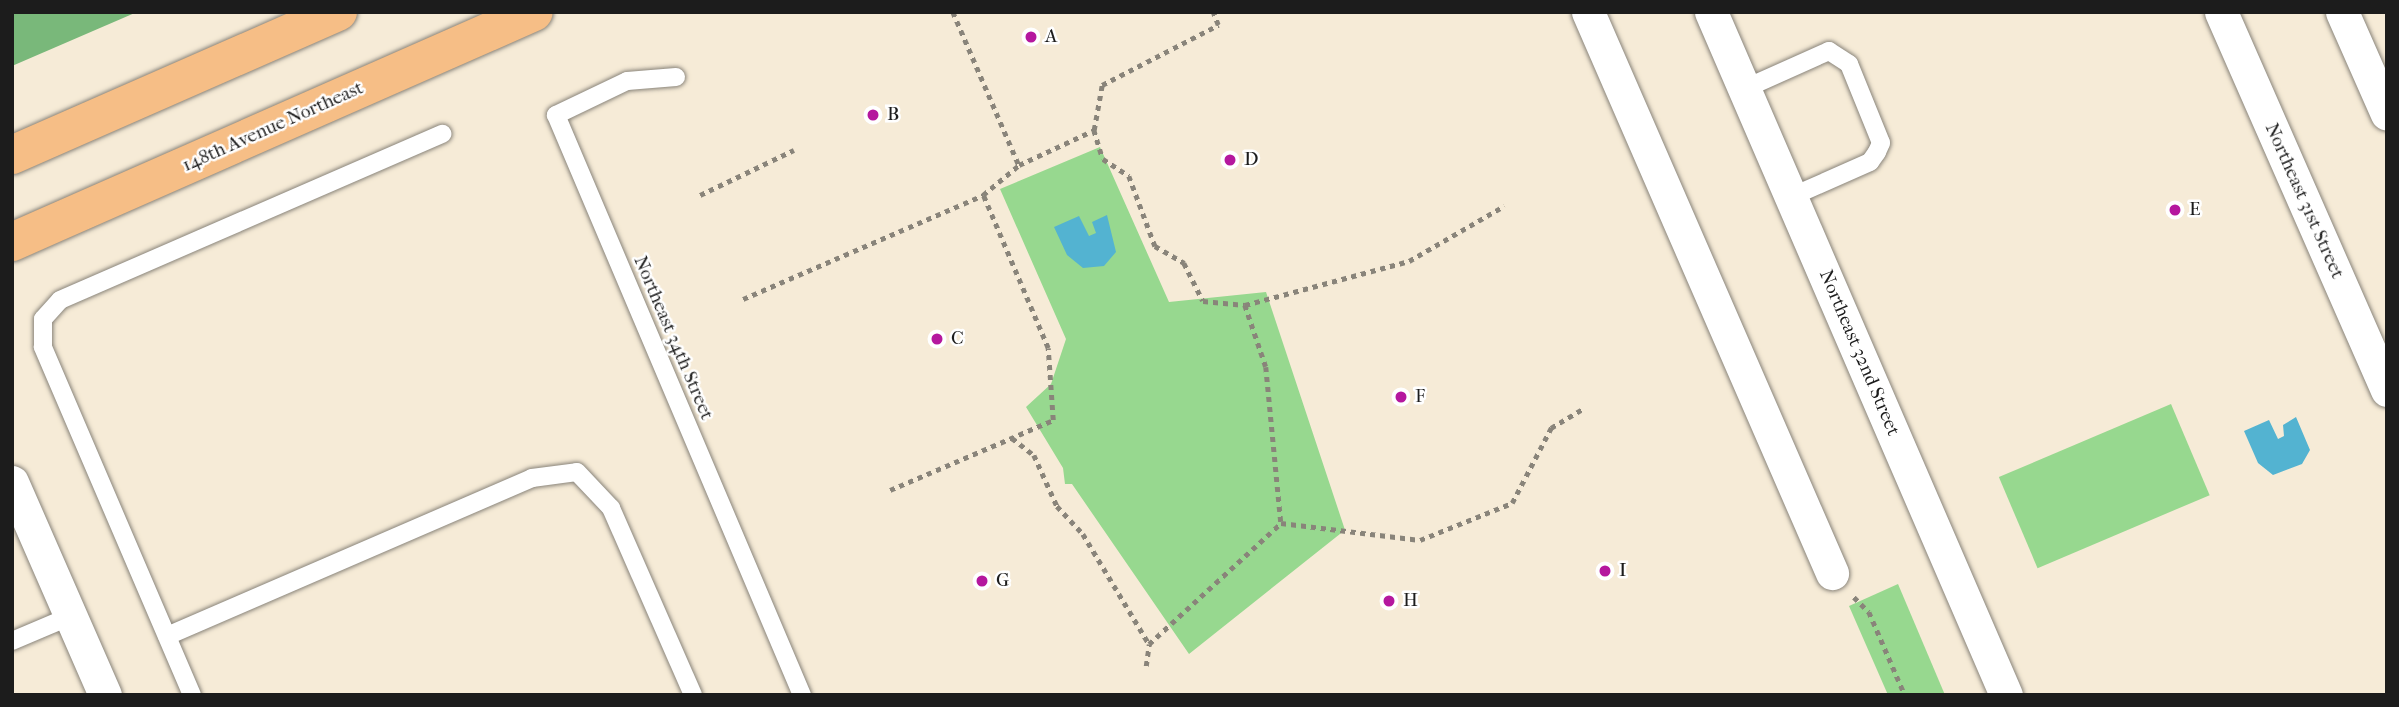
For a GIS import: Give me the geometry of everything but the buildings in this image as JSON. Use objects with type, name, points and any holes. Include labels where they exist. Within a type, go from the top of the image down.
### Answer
[{"type":"main road","points":[[12,155],[338,12]]},
{"type":"main road","name":"148th Avenue Northeast","points":[[12,242],[534,12]]},
{"type":"street","points":[[1588,12],[1832,573]]},
{"type":"street","name":"Northeast 32nd Street","points":[[1712,12],[2006,695]]},
{"type":"street","name":"Northeast 31st Street","points":[[2221,12],[2387,390]]},
{"type":"street","points":[[2342,12],[2387,114]]},
{"type":"street","points":[[12,482],[105,695]]},
{"type":"lane","points":[[1744,89],[1829,51],[1849,64],[1881,142],[1877,152],[1870,162],[1791,197]]},
{"type":"lane","name":"Northeast 34th Street","points":[[676,77],[627,81],[556,115],[802,695]]},
{"type":"lane","points":[[192,695],[43,347],[43,319],[60,300],[442,134]]},
{"type":"lane","points":[[167,636],[532,478],[577,472],[611,508],[693,695]]},
{"type":"lane","points":[[12,641],[71,616]]},
{"type":"path","points":[[953,12],[1019,165]]},
{"type":"path","points":[[1213,12],[1219,25],[1102,85],[1094,131],[1103,159],[1129,176],[1155,246],[1184,263],[1203,302],[1245,305],[1409,261],[1504,206]]},
{"type":"path","points":[[743,299],[983,195],[1019,165],[1094,131]]},
{"type":"path","points":[[700,195],[794,149]]},
{"type":"path","points":[[890,490],[1053,420],[1048,348],[983,195]]},
{"type":"path","points":[[1245,305],[1266,367],[1281,523]]},
{"type":"path","points":[[1149,644],[1281,523],[1420,540],[1512,503],[1551,428],[1583,409]]},
{"type":"path","points":[[1012,438],[1034,455],[1057,506],[1083,534],[1149,644],[1146,666]]},
{"type":"path","points":[[1832,573],[1869,612],[1906,695]]},
{"type":"green space","points":[[12,12],[137,12],[12,66]]},
{"type":"green space","points":[[1100,147],[1169,302],[1266,292],[1345,530],[1189,654],[1072,484],[1065,484],[1063,468],[1026,407],[1051,384],[1066,339],[1000,189]]},
{"type":"green space","points":[[2171,404],[2210,495],[2038,568],[1999,477]]},
{"type":"green space","points":[[1898,584],[1945,695],[1888,695],[1849,606]]},
{"type":"water","points":[[1107,215],[1116,252],[1104,266],[1083,268],[1067,255],[1054,227],[1079,216],[1089,236],[1096,233],[1092,222]]},
{"type":"water","points":[[2296,417],[2310,450],[2302,464],[2273,475],[2258,463],[2244,431],[2269,420],[2278,439],[2284,436],[2283,425]]},
{"type":"place","name":"A","points":[[1031,37]]},
{"type":"place","name":"B","points":[[873,115]]},
{"type":"place","name":"D","points":[[1230,160]]},
{"type":"place","name":"E","points":[[2175,210]]},
{"type":"place","name":"C","points":[[937,339]]},
{"type":"place","name":"F","points":[[1401,397]]},
{"type":"place","name":"I","points":[[1605,571]]},
{"type":"place","name":"G","points":[[982,581]]},
{"type":"place","name":"H","points":[[1389,601]]}]
